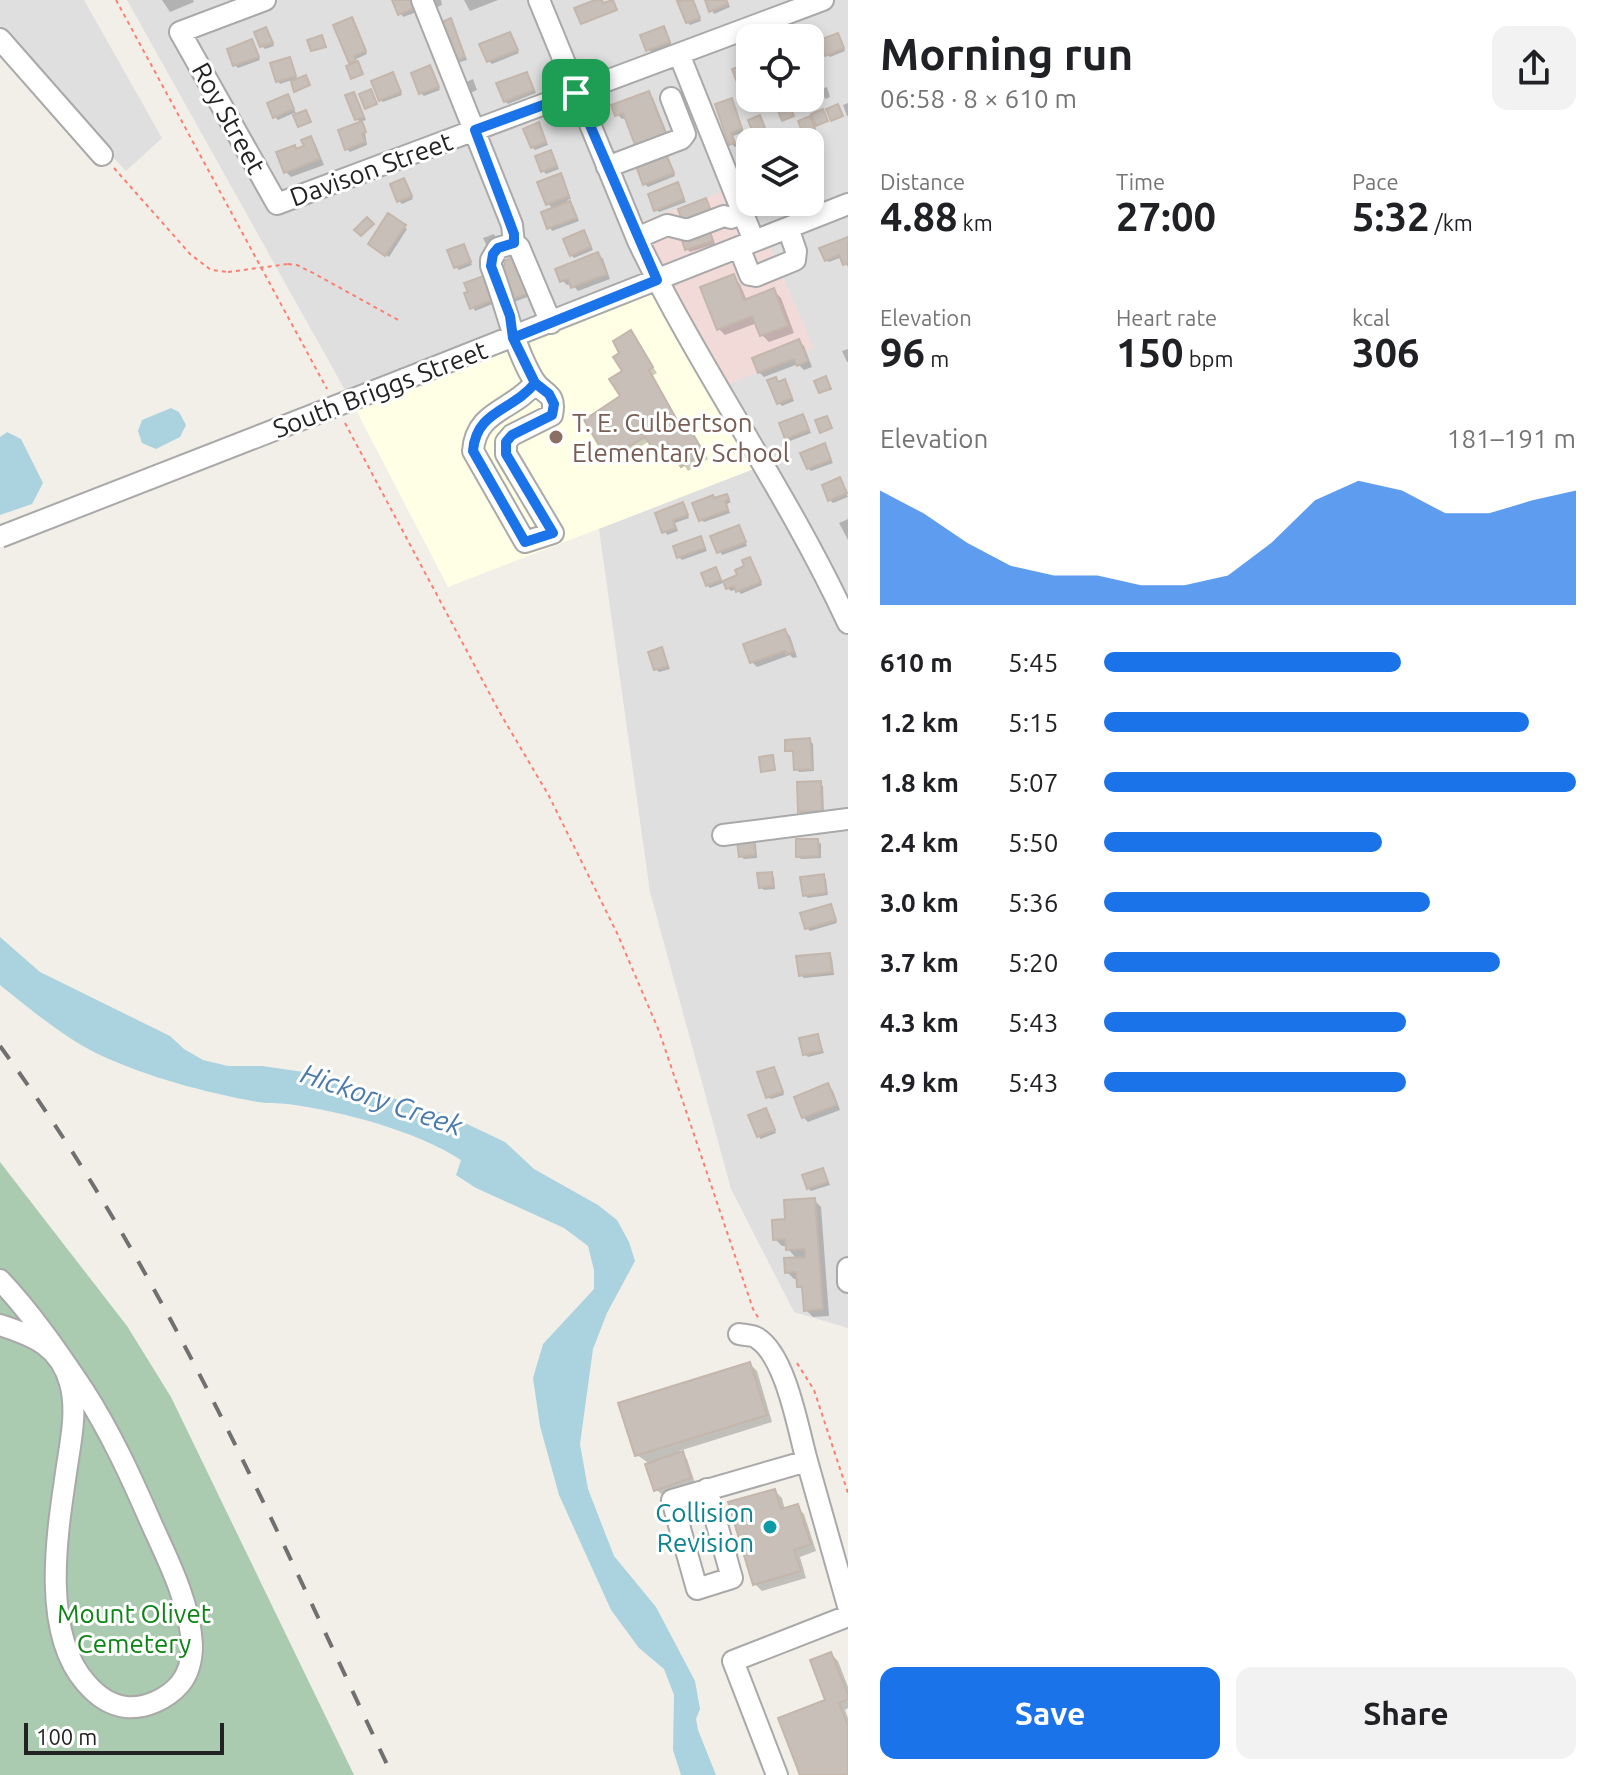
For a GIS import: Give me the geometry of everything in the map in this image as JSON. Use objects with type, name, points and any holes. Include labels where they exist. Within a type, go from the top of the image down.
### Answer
[{"type":"street","name":"Roy Street","points":[[265,0],[180,32],[277,204]]},
{"type":"street","points":[[422,0],[512,225],[514,243],[519,247],[551,323]]},
{"type":"street","points":[[539,0],[657,280],[819,559],[848,623]]},
{"type":"street","name":"Davison Street","points":[[277,204],[823,0]]},
{"type":"street","points":[[0,39],[102,155]]},
{"type":"street","points":[[679,54],[736,198]]},
{"type":"street","points":[[607,167],[681,139],[685,134],[671,98]]},
{"type":"street","name":"South Briggs Street","points":[[0,537],[848,204]]},
{"type":"street","points":[[637,238],[667,225],[687,230],[724,216],[736,216]]},
{"type":"street","points":[[739,247],[742,216]]},
{"type":"street","points":[[712,221],[739,247],[750,275],[756,276],[795,260],[796,251],[788,228]]},
{"type":"street","points":[[514,243],[498,248],[491,260],[510,316],[513,338],[535,383],[549,394],[554,404],[552,415],[512,435],[506,442],[506,454],[553,533],[525,542],[473,451],[474,436],[484,420],[526,395],[535,383]]},
{"type":"street","points":[[723,835],[848,819]]},
{"type":"street","points":[[848,1268],[848,1282]]},
{"type":"street","points":[[0,1280],[30,1314],[84,1391],[123,1461],[164,1550],[187,1616],[191,1658],[183,1681],[162,1699],[135,1708],[120,1706],[95,1693],[74,1668],[62,1635],[56,1581],[73,1402],[71,1386],[58,1355],[37,1340],[0,1325]]},
{"type":"street","points":[[739,1334],[757,1338],[773,1356],[782,1375],[848,1606]]},
{"type":"street","points":[[707,1489],[732,1578],[697,1589],[672,1500],[707,1489],[807,1461]]},
{"type":"street","points":[[777,1775],[733,1661],[848,1616]]},
{"type":"path","points":[[116,0],[332,400]]},
{"type":"path","points":[[102,155],[190,254],[211,270],[228,272],[297,265],[400,321]]},
{"type":"path","points":[[340,413],[500,713],[549,796],[617,933],[659,1031],[753,1309],[761,1322]]},
{"type":"path","points":[[793,1357],[814,1390],[848,1493]]},
{"type":"shaded area","points":[[0,0],[84,0],[162,138],[126,171],[0,38]]},
{"type":"shaded area","points":[[127,0],[848,0],[848,1328],[794,1312],[731,1189],[650,892],[599,529],[758,467],[655,285],[355,408]]},
{"type":"shaded area","points":[[736,187],[736,216],[751,216],[762,244],[768,242],[814,348],[715,390],[629,226]]},
{"type":"shaded area","name":"T. E. Culbertson Elementary School","points":[[655,285],[759,467],[448,587],[355,408]]},
{"type":"green space","name":"Mount Olivet Cemetery","points":[[0,1162],[127,1326],[171,1397],[354,1775],[0,1775]]},
{"type":"water","points":[[171,408],[179,412],[186,425],[180,437],[156,449],[142,443],[138,431],[142,420]]},
{"type":"water","points":[[7,432],[21,439],[43,483],[32,504],[0,515],[0,437]]},
{"type":"water","name":"Hickory Creek","points":[[0,937],[40,972],[170,1036],[203,1060],[228,1066],[262,1066],[331,1076],[347,1084],[448,1115],[505,1142],[534,1169],[598,1205],[617,1220],[635,1261],[607,1313],[593,1349],[580,1444],[588,1489],[614,1556],[656,1607],[695,1681],[700,1709],[696,1719],[698,1730],[716,1775],[681,1775],[673,1750],[674,1695],[664,1669],[639,1648],[611,1610],[559,1495],[540,1426],[533,1378],[543,1344],[594,1289],[594,1270],[588,1246],[564,1228],[476,1188],[456,1175],[461,1160],[401,1131],[331,1112],[258,1102],[198,1089],[137,1070],[88,1049],[48,1023],[0,985]]},
{"type":"building","points":[[392,0],[412,0],[415,8],[398,15]]},
{"type":"building","points":[[602,0],[603,3],[613,0],[617,10],[581,24],[574,8]]},
{"type":"building","points":[[693,0],[700,18],[686,23],[677,1]]},
{"type":"building","points":[[705,0],[726,0],[728,4],[709,12]]},
{"type":"building","points":[[352,17],[366,51],[354,56],[356,61],[349,63],[333,25]]},
{"type":"building","points":[[451,18],[465,57],[453,62],[437,24]]},
{"type":"building","points":[[664,26],[670,42],[646,51],[640,35]]},
{"type":"building","points":[[266,27],[273,43],[260,47],[254,32]]},
{"type":"building","points":[[510,32],[518,50],[487,62],[479,44]]},
{"type":"building","points":[[838,33],[844,48],[825,56],[824,38]]},
{"type":"building","points":[[322,35],[326,47],[311,51],[307,40]]},
{"type":"building","points":[[252,39],[259,57],[233,66],[227,49]]},
{"type":"building","points":[[290,57],[296,76],[276,82],[270,63]]},
{"type":"building","points":[[358,61],[363,74],[351,79],[346,66]]},
{"type":"building","points":[[430,65],[439,87],[419,94],[411,73]]},
{"type":"building","points":[[393,72],[401,92],[379,101],[371,81]]},
{"type":"building","points":[[527,72],[534,90],[504,102],[496,83]]},
{"type":"building","points":[[306,75],[310,85],[294,92],[291,81]]},
{"type":"building","points":[[371,89],[377,104],[365,109],[359,94]]},
{"type":"building","points":[[649,91],[667,138],[637,150],[623,113],[615,116],[611,105]]},
{"type":"building","points":[[354,92],[364,117],[355,120],[345,95]]},
{"type":"building","points":[[288,94],[294,109],[273,118],[267,103]]},
{"type":"building","points":[[732,98],[742,128],[736,128],[731,133],[735,143],[729,145],[715,104]]},
{"type":"building","points":[[838,104],[843,116],[831,121],[826,109]]},
{"type":"building","points":[[306,110],[311,122],[298,127],[293,115]]},
{"type":"building","points":[[824,111],[828,121],[816,126],[811,114]]},
{"type":"building","points":[[779,112],[792,112],[794,116],[782,121]]},
{"type":"building","points":[[760,115],[765,128],[751,128],[748,120]]},
{"type":"building","points":[[810,116],[815,128],[801,128],[798,121]]},
{"type":"building","points":[[362,121],[366,132],[362,134],[365,142],[345,150],[338,130]]},
{"type":"building","points":[[539,122],[546,142],[531,148],[523,129]]},
{"type":"building","points":[[311,136],[320,159],[284,173],[276,152],[295,145],[296,149],[304,146],[301,140]]},
{"type":"building","points":[[551,150],[557,166],[541,172],[535,156]]},
{"type":"building","points":[[666,154],[674,173],[643,185],[636,166]]},
{"type":"building","points":[[561,173],[569,196],[546,205],[537,182]]},
{"type":"building","points":[[404,178],[412,196],[397,202],[390,184]]},
{"type":"building","points":[[678,182],[684,199],[654,211],[648,194]]},
{"type":"building","points":[[706,198],[713,216],[685,228],[678,209]]},
{"type":"building","points":[[570,201],[577,218],[547,229],[541,212]]},
{"type":"building","points":[[388,213],[406,225],[385,256],[368,244]]},
{"type":"building","points":[[367,217],[374,224],[361,236],[354,230]]},
{"type":"building","points":[[708,225],[713,241],[685,250],[680,234]]},
{"type":"building","points":[[584,230],[591,247],[570,256],[563,239]]},
{"type":"building","points":[[848,237],[848,263],[843,265],[839,255],[825,261],[819,248]]},
{"type":"building","points":[[464,244],[471,262],[454,268],[447,250]]},
{"type":"building","points":[[598,252],[607,274],[571,288],[568,279],[560,282],[555,269]]},
{"type":"building","points":[[515,256],[529,293],[509,300],[497,268]]},
{"type":"building","points":[[489,274],[498,298],[470,309],[464,283]]},
{"type":"building","points":[[734,274],[744,300],[774,288],[788,326],[760,336],[752,316],[717,330],[700,287]]},
{"type":"building","name":"T. E. Culbertson Elementary School","points":[[631,330],[653,367],[649,370],[677,420],[683,417],[704,453],[681,467],[667,442],[654,450],[645,437],[607,459],[584,420],[620,396],[609,379],[622,371],[613,357],[619,353],[613,341]]},
{"type":"building","points":[[799,339],[808,361],[797,366],[794,359],[758,373],[752,358]]},
{"type":"building","points":[[826,376],[831,389],[819,393],[814,381]]},
{"type":"building","points":[[776,377],[778,382],[785,379],[792,398],[777,404],[767,380]]},
{"type":"building","points":[[803,414],[809,430],[785,439],[779,423]]},
{"type":"building","points":[[827,416],[832,428],[820,433],[815,420]]},
{"type":"building","points":[[825,443],[831,460],[807,469],[800,453]]},
{"type":"building","points":[[840,477],[847,493],[828,501],[822,485]]},
{"type":"building","points":[[727,494],[729,499],[725,501],[728,510],[699,521],[692,503],[713,495],[714,498]]},
{"type":"building","points":[[683,502],[688,515],[673,520],[676,528],[662,533],[655,513]]},
{"type":"building","points":[[739,525],[746,542],[717,553],[710,536]]},
{"type":"building","points":[[701,536],[705,548],[677,558],[673,546]]},
{"type":"building","points":[[750,557],[761,582],[736,592],[734,586],[726,589],[723,581],[737,575],[735,570],[744,566],[742,560]]},
{"type":"building","points":[[716,567],[721,580],[706,586],[701,573]]},
{"type":"building","points":[[785,629],[794,652],[786,654],[785,651],[750,663],[743,644]]},
{"type":"building","points":[[662,647],[668,666],[654,670],[648,652]]},
{"type":"building","points":[[810,738],[812,769],[794,770],[793,751],[785,751],[785,740]]},
{"type":"building","points":[[773,755],[775,770],[761,772],[759,757]]},
{"type":"building","points":[[821,781],[822,811],[798,812],[797,782]]},
{"type":"building","points":[[754,839],[755,855],[739,857],[737,841]]},
{"type":"building","points":[[796,839],[818,839],[819,856],[796,857]]},
{"type":"building","points":[[772,872],[773,886],[759,888],[757,873]]},
{"type":"building","points":[[824,874],[826,893],[803,896],[800,877]]},
{"type":"building","points":[[831,904],[836,920],[805,929],[800,913]]},
{"type":"building","points":[[830,953],[832,972],[799,976],[796,956]]},
{"type":"building","points":[[818,1034],[822,1051],[803,1055],[799,1038]]},
{"type":"building","points":[[774,1067],[783,1092],[766,1098],[757,1072]]},
{"type":"building","points":[[828,1083],[837,1105],[802,1118],[794,1097]]},
{"type":"building","points":[[766,1108],[775,1130],[757,1137],[748,1115]]},
{"type":"building","points":[[823,1168],[828,1182],[807,1189],[802,1175]]},
{"type":"building","points":[[815,1198],[823,1309],[804,1311],[802,1287],[797,1287],[796,1272],[785,1273],[784,1258],[805,1257],[805,1249],[786,1250],[785,1239],[773,1240],[772,1220],[785,1219],[784,1200]]},
{"type":"building","points":[[750,1362],[767,1415],[635,1456],[618,1403]]},
{"type":"building","points":[[683,1451],[691,1478],[654,1491],[645,1464]]},
{"type":"building","name":"Collision Revision","points":[[775,1489],[781,1509],[798,1504],[811,1544],[794,1550],[801,1571],[753,1585],[728,1502]]},
{"type":"building","points":[[831,1652],[848,1695],[848,1699],[839,1703],[848,1726],[848,1775],[800,1775],[778,1718],[825,1700],[810,1660]]},
{"type":"railway","points":[[0,1046],[59,1131],[165,1309],[259,1494],[392,1775]]},
{"type":"place","name":"T. E. Culbertson Elementary School","points":[[556,437]]},
{"type":"place","name":"Collision Revision","points":[[770,1527]]},
{"type":"route","points":[[576,93],[475,130],[514,234],[514,243],[498,248],[493,254],[491,266],[510,316],[513,338],[535,383],[526,395],[484,420],[474,436],[473,451],[525,542],[553,533],[506,454],[506,442],[512,435],[552,415],[554,404],[549,394],[535,383],[513,338],[657,280],[576,93]]}]
